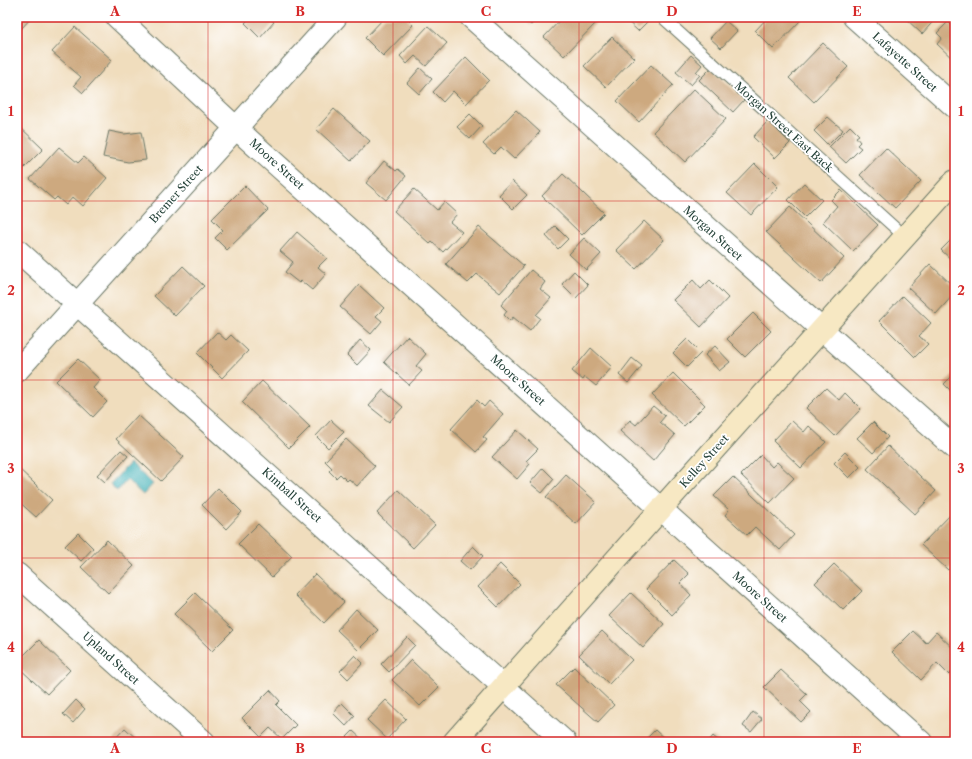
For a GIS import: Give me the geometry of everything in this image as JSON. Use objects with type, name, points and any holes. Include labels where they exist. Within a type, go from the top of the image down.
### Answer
[{"type":"street","name":"Moore Street","points":[[117,17],[236,128],[662,508],[921,742]]},
{"type":"street","name":"Bremer Street","points":[[17,371],[336,17]]},
{"type":"street","name":"Morgan Street","points":[[471,17],[955,448]]},
{"type":"street","name":"Lafayette Street","points":[[854,17],[955,107]]},
{"type":"street","name":"Kelley Street","points":[[454,742],[955,181]]},
{"type":"street","name":"Kimball Street","points":[[17,250],[505,686],[565,742]]},
{"type":"street","name":"Upland Street","points":[[17,574],[204,742]]},
{"type":"lane","name":"Morgan Street East Back","points":[[662,17],[905,237]]},
{"type":"water","points":[[130,463],[153,484],[143,495],[127,480],[117,491],[110,484]]},
{"type":"building","points":[[17,17],[32,17],[21,29],[17,26]]},
{"type":"building","points":[[251,17],[268,17],[274,22],[260,38],[245,23]]},
{"type":"building","points":[[385,17],[405,17],[413,25],[383,56],[365,38]]},
{"type":"building","points":[[523,17],[538,17],[531,25]]},
{"type":"building","points":[[563,17],[592,17],[597,22],[564,56],[544,37]]},
{"type":"building","points":[[623,17],[652,17],[638,31]]},
{"type":"building","points":[[768,17],[799,17],[801,20],[773,49],[755,31]]},
{"type":"building","points":[[904,17],[937,17],[922,34]]},
{"type":"building","points":[[726,21],[737,31],[721,48],[710,38]]},
{"type":"building","points":[[948,22],[952,26],[955,22],[955,61],[937,44],[942,38],[937,33]]},
{"type":"building","points":[[428,26],[447,43],[426,66],[415,56],[407,64],[400,56]]},
{"type":"building","points":[[75,27],[112,60],[83,93],[74,85],[81,77],[52,52]]},
{"type":"building","points":[[612,37],[634,58],[606,87],[584,66]]},
{"type":"building","points":[[823,43],[848,67],[814,102],[789,78]]},
{"type":"building","points":[[691,55],[702,65],[696,72],[700,75],[691,85],[676,72]]},
{"type":"building","points":[[466,57],[489,80],[466,104],[453,91],[443,102],[433,92]]},
{"type":"building","points":[[651,65],[673,85],[639,122],[617,101]]},
{"type":"building","points":[[420,68],[432,79],[419,94],[407,83]]},
{"type":"building","points":[[711,68],[744,100],[733,112],[699,80]]},
{"type":"building","points":[[694,89],[726,119],[685,162],[653,132]]},
{"type":"building","points":[[334,109],[370,141],[351,161],[316,129]]},
{"type":"building","points":[[516,110],[540,132],[514,159],[501,147],[494,154],[483,144]]},
{"type":"building","points":[[470,114],[482,126],[470,139],[457,127]]},
{"type":"building","points":[[828,117],[843,130],[828,145],[814,131]]},
{"type":"building","points":[[768,121],[790,143],[775,158],[753,137]]},
{"type":"building","points":[[17,124],[43,149],[22,170],[17,166]]},
{"type":"building","points":[[850,126],[859,135],[856,137],[860,142],[857,145],[861,148],[846,163],[829,147]]},
{"type":"building","points":[[109,131],[124,134],[141,132],[146,160],[128,162],[103,157]]},
{"type":"building","points":[[59,147],[78,163],[84,157],[107,178],[83,206],[73,197],[66,205],[57,197],[54,200],[30,179]]},
{"type":"building","points":[[886,148],[921,181],[895,208],[860,175]]},
{"type":"building","points":[[384,161],[396,171],[398,169],[406,176],[386,200],[366,183]]},
{"type":"building","points":[[755,164],[778,187],[751,215],[727,193]]},
{"type":"building","points":[[563,174],[604,213],[582,235],[542,196]]},
{"type":"building","points":[[512,181],[527,195],[513,209],[499,195]]},
{"type":"building","points":[[804,183],[822,200],[805,217],[788,200]]},
{"type":"building","points":[[245,186],[268,210],[227,250],[215,238],[223,230],[212,219]]},
{"type":"building","points":[[414,189],[437,210],[444,202],[457,214],[450,222],[462,232],[443,252],[432,242],[430,244],[394,211]]},
{"type":"building","points":[[841,190],[878,225],[853,251],[823,222],[837,206],[831,200]]},
{"type":"building","points":[[790,207],[844,258],[821,283],[766,232]]},
{"type":"building","points":[[644,221],[664,240],[636,269],[616,250]]},
{"type":"building","points":[[555,226],[568,239],[558,249],[546,236]]},
{"type":"building","points":[[479,227],[524,266],[500,293],[477,274],[468,283],[446,264]]},
{"type":"building","points":[[297,232],[327,258],[318,267],[326,274],[312,290],[301,281],[299,283],[285,272],[293,262],[280,251]]},
{"type":"building","points":[[955,236],[955,263],[941,250]]},
{"type":"building","points":[[584,238],[601,254],[586,270],[569,254]]},
{"type":"building","points":[[930,264],[955,288],[955,293],[936,314],[908,288]]},
{"type":"building","points":[[183,266],[204,286],[175,316],[154,296]]},
{"type":"building","points":[[531,270],[545,282],[540,289],[551,298],[536,315],[540,318],[530,331],[513,317],[510,321],[504,315],[507,311],[501,305]]},
{"type":"building","points":[[574,271],[588,285],[576,298],[562,284]]},
{"type":"building","points":[[693,280],[701,289],[710,280],[728,298],[701,327],[673,300]]},
{"type":"building","points":[[359,285],[384,308],[376,316],[382,321],[371,334],[340,307]]},
{"type":"building","points":[[903,296],[931,323],[919,336],[928,344],[915,357],[879,321]]},
{"type":"building","points":[[753,313],[771,331],[745,357],[727,339]]},
{"type":"building","points":[[217,332],[226,340],[231,335],[248,351],[222,378],[197,353]]},
{"type":"building","points":[[407,336],[426,354],[416,366],[422,371],[409,385],[384,362]]},
{"type":"building","points":[[687,339],[701,353],[687,367],[673,353]]},
{"type":"building","points":[[360,340],[371,350],[357,365],[347,355]]},
{"type":"building","points":[[715,346],[730,362],[719,371],[705,355]]},
{"type":"building","points":[[591,348],[612,367],[596,386],[585,377],[583,380],[572,371]]},
{"type":"building","points":[[632,358],[642,366],[628,383],[619,375]]},
{"type":"building","points":[[78,359],[100,380],[93,388],[107,402],[93,417],[56,381]]},
{"type":"building","points":[[673,373],[705,405],[684,426],[652,395]]},
{"type":"building","points":[[955,373],[955,395],[944,384]]},
{"type":"building","points":[[262,381],[310,427],[289,448],[242,402]]},
{"type":"building","points":[[826,388],[839,400],[845,393],[861,409],[835,436],[806,408]]},
{"type":"building","points":[[383,390],[403,407],[389,422],[369,406]]},
{"type":"building","points":[[477,400],[484,407],[489,401],[503,414],[483,437],[487,440],[476,452],[451,429]]},
{"type":"building","points":[[653,406],[665,416],[660,422],[675,435],[653,461],[620,431],[630,420],[636,425]]},
{"type":"building","points":[[138,415],[184,457],[161,481],[116,439]]},
{"type":"building","points":[[331,420],[344,432],[328,448],[316,436]]},
{"type":"building","points":[[792,421],[804,432],[809,426],[826,442],[801,468],[773,441]]},
{"type":"building","points":[[873,422],[888,437],[873,453],[857,438]]},
{"type":"building","points":[[517,430],[538,449],[526,461],[530,464],[517,479],[492,457]]},
{"type":"building","points":[[346,439],[375,466],[357,486],[349,479],[347,481],[340,474],[336,478],[329,471],[332,468],[325,461]]},
{"type":"building","points":[[888,446],[936,491],[915,514],[867,469]]},
{"type":"building","points":[[121,450],[128,456],[105,482],[97,475]]},
{"type":"building","points":[[845,452],[860,467],[849,478],[834,463]]},
{"type":"building","points":[[761,455],[772,467],[777,462],[794,478],[770,503],[741,475]]},
{"type":"building","points":[[17,467],[52,500],[36,517],[17,500]]},
{"type":"building","points":[[543,468],[554,479],[542,493],[530,483]]},
{"type":"building","points":[[566,475],[596,502],[576,524],[546,497]]},
{"type":"building","points":[[733,477],[794,535],[780,550],[755,527],[747,535],[725,515],[729,510],[714,496]]},
{"type":"building","points":[[218,488],[242,512],[226,529],[202,505]]},
{"type":"building","points":[[398,490],[435,525],[413,548],[377,513]]},
{"type":"building","points":[[954,511],[955,563],[948,570],[921,545]]},
{"type":"building","points":[[258,524],[292,556],[272,577],[238,544]]},
{"type":"building","points":[[78,533],[93,548],[81,561],[65,546]]},
{"type":"building","points":[[107,540],[134,566],[108,593],[81,567]]},
{"type":"building","points":[[473,546],[483,556],[470,570],[460,561]]},
{"type":"building","points":[[674,560],[689,574],[680,583],[691,595],[672,615],[646,589]]},
{"type":"building","points":[[500,564],[520,584],[498,607],[478,587]]},
{"type":"building","points":[[834,564],[862,591],[843,610],[815,583]]},
{"type":"building","points":[[315,574],[344,602],[324,623],[295,595]]},
{"type":"building","points":[[195,593],[233,630],[212,651],[174,614]]},
{"type":"building","points":[[631,593],[664,624],[643,648],[609,616]]},
{"type":"building","points":[[356,609],[378,630],[358,650],[337,630]]},
{"type":"building","points":[[602,631],[632,660],[609,684],[579,655]]},
{"type":"building","points":[[913,631],[926,643],[936,632],[955,650],[955,669],[949,675],[937,663],[921,680],[892,652]]},
{"type":"building","points":[[407,637],[415,645],[389,672],[381,664]]},
{"type":"building","points":[[39,640],[70,670],[47,694],[17,666],[17,662]]},
{"type":"building","points":[[355,655],[363,663],[348,679],[340,671]]},
{"type":"building","points":[[411,660],[439,687],[420,706],[392,680]]},
{"type":"building","points":[[574,667],[614,705],[598,722],[556,685]]},
{"type":"building","points":[[781,670],[807,694],[800,701],[811,712],[801,722],[764,687]]},
{"type":"building","points":[[270,690],[280,701],[276,705],[296,725],[282,739],[270,728],[261,737],[242,718]]},
{"type":"building","points":[[76,700],[85,709],[73,723],[63,714]]},
{"type":"building","points":[[386,700],[406,719],[387,739],[367,720]]},
{"type":"building","points":[[342,703],[355,716],[346,726],[333,713]]},
{"type":"building","points":[[753,712],[762,719],[751,732],[743,726]]},
{"type":"building","points":[[125,728],[140,742],[112,742]]},
{"type":"building","points":[[655,730],[668,742],[643,742]]},
{"type":"building","points":[[353,731],[365,742],[342,742]]},
{"type":"building","points":[[713,736],[720,742],[708,742]]}]
